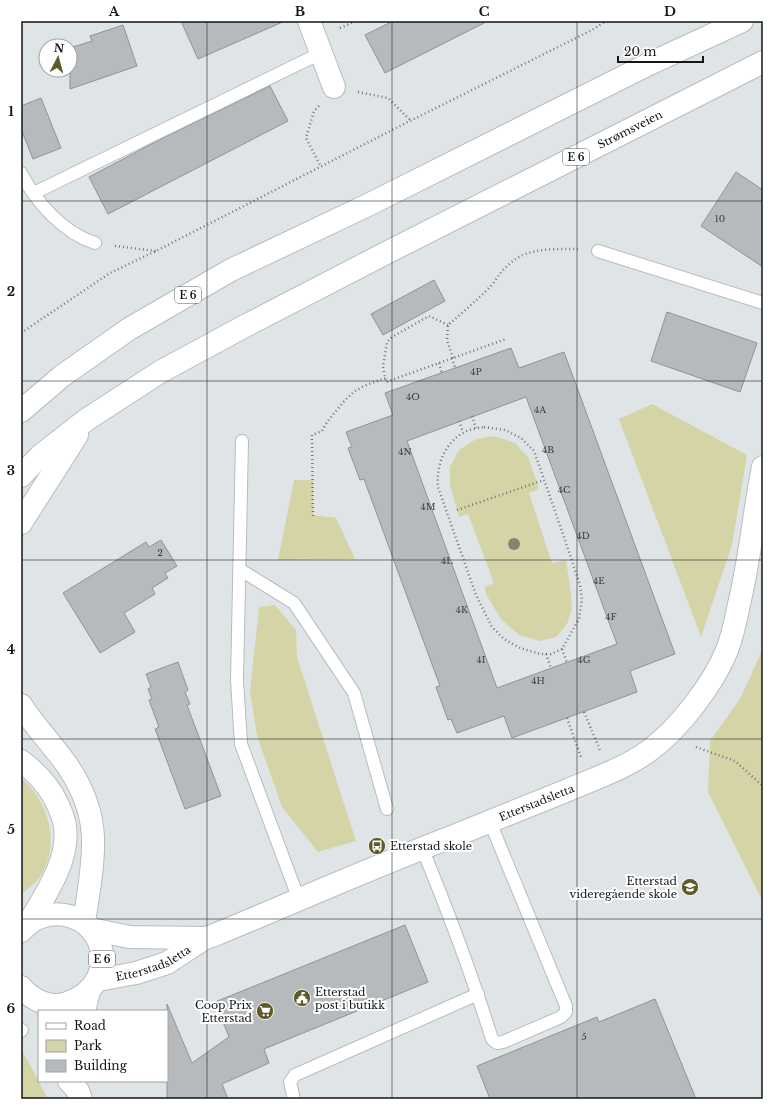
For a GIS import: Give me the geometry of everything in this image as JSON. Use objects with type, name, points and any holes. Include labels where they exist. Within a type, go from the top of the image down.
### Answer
[{"type":"main road","points":[[309,21],[334,87]]},
{"type":"main road","name":"E 6","points":[[21,411],[62,376],[129,329],[231,270],[370,204],[647,65],[742,21]]},
{"type":"main road","name":"Strømsveien","points":[[86,420],[160,372],[245,326],[763,62]]},
{"type":"main road","points":[[21,523],[86,420]]},
{"type":"main road","name":"E 6","points":[[21,476],[40,456],[86,420]]},
{"type":"main road","name":"Etterstadsletta","points":[[25,927],[40,917],[55,914],[70,915],[88,926],[129,937],[204,938],[212,936],[630,763],[652,749],[673,730],[696,702],[713,677],[727,650],[743,588],[757,548],[763,467]]},
{"type":"main road","points":[[21,705],[69,768],[80,788],[89,810],[92,825],[93,851],[88,926]]},
{"type":"main road","points":[[21,761],[40,777],[48,787],[63,816],[65,826],[65,842],[62,858],[51,884],[25,927]]},
{"type":"main road","name":"E 6","points":[[88,926],[97,936],[102,950],[102,965],[90,994]]},
{"type":"main road","name":"Etterstadsletta","points":[[30,997],[51,1005],[64,1004],[77,1000],[136,973],[167,963],[204,938]]},
{"type":"lane","points":[[34,193],[321,53]]},
{"type":"lane","points":[[21,173],[34,193],[51,214],[78,237],[95,243]]},
{"type":"lane","points":[[598,251],[763,303]]},
{"type":"lane","points":[[242,441],[237,680],[240,744],[299,900]]},
{"type":"lane","points":[[239,569],[294,603],[354,693],[386,809]]},
{"type":"lane","points":[[422,848],[438,886],[478,994],[492,1039],[497,1043],[503,1042],[561,1017],[566,1012],[566,1006],[490,822]]},
{"type":"lane","points":[[294,1099],[290,1082],[295,1075],[478,994]]},
{"type":"path","points":[[21,333],[110,273],[592,30],[606,21]]},
{"type":"path","points":[[321,167],[306,138],[314,111],[334,87],[388,98],[411,121]]},
{"type":"path","points":[[95,243],[156,251]]},
{"type":"path","points":[[455,368],[447,340],[448,325],[476,301],[492,285],[500,274],[516,259],[536,251],[554,249],[598,251]]},
{"type":"path","points":[[448,325],[429,316],[392,337],[387,342],[383,367],[386,382],[506,339]]},
{"type":"path","points":[[439,363],[442,373]]},
{"type":"path","points":[[313,516],[312,435],[322,431],[327,422],[354,391],[385,378]]},
{"type":"path","points":[[472,416],[476,428]]},
{"type":"path","points":[[459,421],[464,432]]},
{"type":"path","points":[[484,427],[505,430],[521,438],[534,452],[564,534],[580,585],[582,599],[579,619],[562,649],[551,654],[540,654],[520,648],[504,639],[492,627],[476,595],[438,487],[437,477],[442,457],[449,444],[464,432],[476,428],[484,427]]},
{"type":"path","points":[[457,510],[544,480]]},
{"type":"path","points":[[562,649],[567,662]]},
{"type":"path","points":[[546,654],[551,668]]},
{"type":"path","points":[[584,712],[600,750]]},
{"type":"path","points":[[567,718],[582,758]]},
{"type":"path","points":[[696,747],[735,761],[763,786]]},
{"type":"green space","points":[[652,404],[747,455],[732,545],[701,637],[619,419]]},
{"type":"green space","points":[[494,436],[515,443],[528,457],[539,489],[529,493],[552,563],[566,560],[572,609],[567,624],[556,637],[540,641],[519,635],[501,619],[487,596],[484,587],[494,583],[468,514],[459,517],[450,485],[450,467],[459,450],[476,439]]},
{"type":"green space","points":[[294,480],[313,480],[313,515],[336,518],[355,559],[278,560]]},
{"type":"green space","points":[[275,605],[296,630],[297,657],[356,841],[318,852],[282,807],[257,736],[250,691],[259,607]]},
{"type":"green space","points":[[763,645],[763,902],[708,792],[710,741],[740,699],[761,653]]},
{"type":"green space","points":[[21,778],[38,798],[49,823],[51,836],[47,863],[41,875],[21,894]]},
{"type":"green space","points":[[21,1050],[48,1099],[21,1099]]},
{"type":"building","points":[[181,21],[285,21],[198,59]]},
{"type":"building","points":[[393,21],[488,21],[385,73],[365,35]]},
{"type":"building","points":[[123,25],[137,66],[70,89],[70,78],[78,78],[78,45],[92,41],[90,36]]},
{"type":"building","points":[[270,86],[288,121],[108,214],[89,177],[163,138]]},
{"type":"building","points":[[41,98],[61,148],[33,159],[21,129],[21,106]]},
{"type":"building","points":[[736,172],[763,190],[763,267],[701,226]]},
{"type":"building","points":[[434,280],[445,301],[383,335],[371,314]]},
{"type":"building","points":[[667,312],[757,343],[740,392],[651,361]]},
{"type":"building","points":[[511,348],[519,368],[564,352],[675,654],[630,671],[637,692],[512,738],[504,716],[457,733],[451,719],[448,720],[436,687],[440,686],[364,479],[360,480],[348,448],[352,447],[346,432],[393,415],[385,393]],"holes":[[[526,397],[617,644],[497,688],[407,441]]]},
{"type":"building","points":[[161,540],[177,566],[165,573],[168,578],[152,588],[155,594],[124,613],[135,632],[100,653],[63,593],[146,542],[149,547]]},
{"type":"building","points":[[178,662],[188,690],[185,692],[190,704],[187,705],[221,796],[185,809],[155,729],[159,727],[149,700],[152,699],[148,689],[151,687],[146,674]]},
{"type":"building","points":[[405,925],[428,982],[264,1049],[269,1063],[222,1084],[228,1099],[167,1099],[167,1004],[192,1063],[229,1037],[215,1002]]},
{"type":"building","points":[[655,999],[696,1099],[490,1099],[477,1066],[597,1017],[599,1022]]},
{"type":"place","name":"Etterstad skole","points":[[377,846]]},
{"type":"place","name":"Etterstad videregående skole","points":[[690,887]]},
{"type":"place","name":"Etterstad post i butikk","points":[[302,998]]},
{"type":"place","name":"Coop Prix Etterstad","points":[[265,1011]]}]
